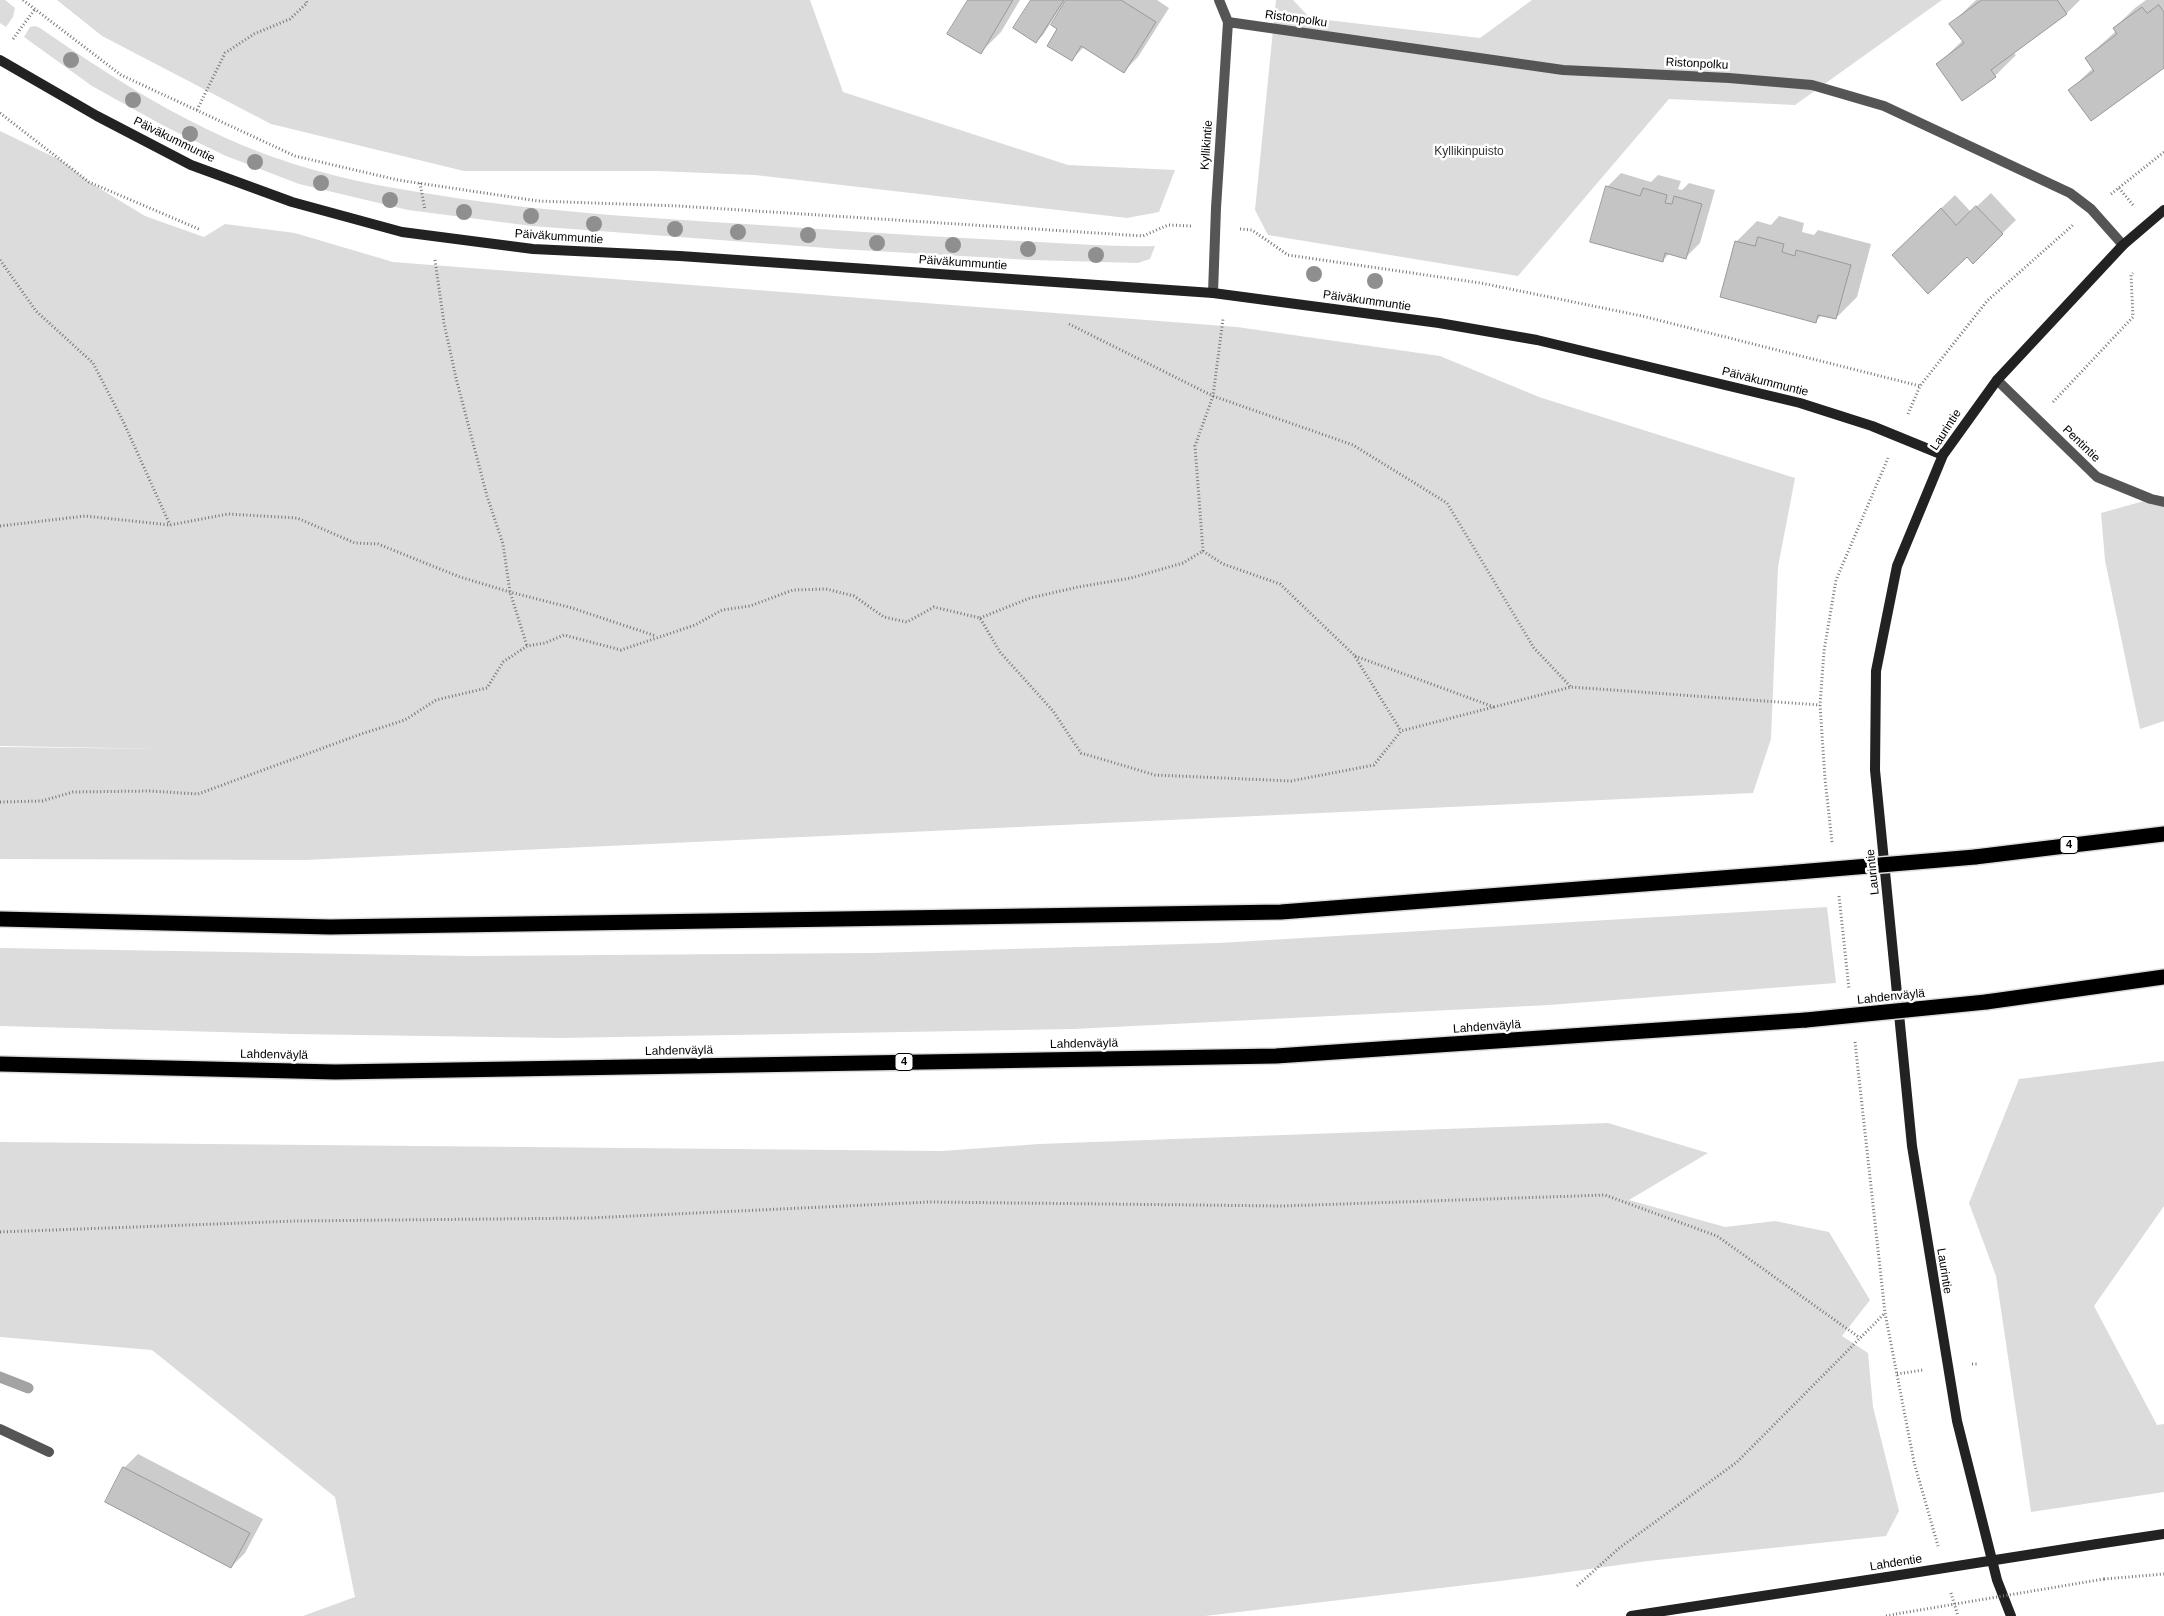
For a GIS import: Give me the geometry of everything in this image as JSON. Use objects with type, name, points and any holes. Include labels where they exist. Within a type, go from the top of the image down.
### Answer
[{"type":"highway","name":"4","points":[[0,919],[330,927],[1282,912],[1975,857],[2164,834]]},
{"type":"highway","name":"Lahdenväylä","points":[[0,1064],[335,1072],[1276,1056],[1806,1020],[1986,1002],[2164,977]]},
{"type":"street","name":"Kyllikintie","points":[[1213,293],[1215,226],[1228,22],[1219,0]]},
{"type":"street","name":"Ristonpolku","points":[[1228,22],[1563,70],[1729,78],[1812,85],[1884,106],[2070,193],[2091,209],[2123,245]]},
{"type":"street","name":"Päiväkummuntie","points":[[0,60],[98,116],[191,165],[292,202],[402,232],[533,249],[680,256],[1213,293],[1439,324],[1537,340],[1800,402],[1872,426],[1943,455]]},
{"type":"street","name":"Laurintie","points":[[2012,1616],[1997,1580],[1957,1421],[1946,1366],[1912,1146],[1875,770],[1876,671],[1897,566],[1943,455],[1997,380],[2123,245],[2164,210]]},
{"type":"street","name":"Pentintie","points":[[1997,380],[2097,477],[2151,499],[2164,502]]},
{"type":"street","points":[[0,1429],[49,1452]]},
{"type":"street","name":"Lahdentie","points":[[1631,1616],[2164,1534]]},
{"type":"path","points":[[23,0],[121,74],[296,156],[420,183],[538,202],[679,206],[1143,236],[1168,225],[1215,226],[1252,230],[1288,255],[1480,283],[1632,314],[1920,386],[1987,301],[2091,209],[2164,152]]},
{"type":"path","points":[[197,110],[225,53],[254,34],[290,19],[306,3],[306,0]]},
{"type":"path","points":[[12,41],[35,10]]},
{"type":"path","points":[[0,113],[89,182],[201,230]]},
{"type":"path","points":[[420,183],[440,282],[444,323],[456,378],[486,496],[503,544],[510,592],[527,646]]},
{"type":"path","points":[[2119,188],[2148,224]]},
{"type":"path","points":[[0,260],[36,311],[93,363],[123,421],[170,525]]},
{"type":"path","points":[[2037,419],[2133,318],[2131,275],[2137,268]]},
{"type":"path","points":[[1203,552],[1195,446],[1213,396],[1226,295]]},
{"type":"path","points":[[1069,324],[1213,396],[1353,445],[1447,503],[1534,648],[1571,686]]},
{"type":"path","points":[[0,526],[85,516],[170,525],[228,514],[297,518],[355,543],[378,544],[460,577],[572,608],[656,636]]},
{"type":"path","points":[[0,802],[42,800],[73,792],[150,791],[198,794],[361,734],[405,720],[436,700],[487,688],[502,662],[527,646],[545,643],[564,635],[621,650],[656,636],[695,625],[722,610],[750,606],[793,590],[826,589],[854,596],[884,617],[907,622],[934,607],[980,618],[1030,598],[1131,578],[1183,563],[1203,552]]},
{"type":"path","points":[[1203,552],[1222,564],[1280,584],[1354,655],[1401,731]]},
{"type":"path","points":[[980,618],[1000,652],[1052,711],[1081,753],[1155,775],[1291,780],[1374,765],[1401,731],[1495,708],[1571,686],[1820,705]]},
{"type":"path","points":[[1354,655],[1495,708]]},
{"type":"path","points":[[0,1232],[296,1221],[590,1218],[929,1202],[1283,1206],[1605,1195],[1717,1236],[1860,1338]]},
{"type":"path","points":[[1577,1586],[1618,1550],[1737,1462],[1885,1313]]},
{"type":"path","points":[[1886,1616],[2104,1579],[2164,1574]]},
{"type":"green space","points":[[0,0],[5,0],[15,8],[13,17],[6,27],[0,23]]},
{"type":"green space","points":[[57,0],[810,0],[843,92],[1068,165],[1175,170],[1159,212],[1127,218],[755,175],[657,171],[464,171],[271,124],[102,36]]},
{"type":"green space","name":"Kyllikinpuisto","points":[[1276,0],[1293,0],[1310,18],[1480,38],[1532,0],[1942,0],[1795,105],[1669,99],[1518,276],[1268,235],[1255,210]]},
{"type":"green space","points":[[35,26],[152,100],[241,145],[293,164],[375,184],[481,202],[613,215],[946,237],[1155,246],[1150,259],[1138,263],[1031,260],[840,249],[532,226],[408,210],[299,184],[226,156],[164,126],[92,86],[24,37],[30,27]]},
{"type":"green space","points":[[0,131],[62,161],[89,182],[145,216],[204,237],[225,224],[295,233],[393,262],[1237,327],[1440,356],[1539,397],[1795,478],[1778,567],[1771,739],[1753,793],[305,860],[0,859],[0,747],[172,749],[0,746]]},
{"type":"green space","points":[[2151,499],[2164,502],[2164,721],[2140,729],[2105,560],[2101,513]]},
{"type":"green space","points":[[1827,907],[1836,983],[1549,1005],[1074,1029],[561,1038],[293,1034],[0,1026],[0,948],[470,956],[872,953],[1218,943]]},
{"type":"green space","points":[[2164,1061],[2164,1206],[2094,1306],[2157,1425],[2164,1424],[2164,1492],[2031,1512],[1996,1276],[1969,1203],[2019,1079]]},
{"type":"green space","points":[[1608,1123],[1708,1153],[1629,1200],[1725,1227],[1775,1221],[1829,1232],[1870,1300],[1842,1336],[1868,1353],[1873,1407],[1899,1511],[1886,1536],[1648,1561],[1525,1578],[1205,1616],[303,1616],[355,1597],[335,1497],[152,1350],[0,1337],[0,1142],[942,1151],[1039,1144]]},
{"type":"building","points":[[968,0],[1013,0],[981,54],[947,34]]},
{"type":"building","points":[[1031,0],[1064,0],[1036,43],[1013,28]]},
{"type":"building","points":[[1066,0],[1121,0],[1156,22],[1124,73],[1081,46],[1072,61],[1047,46],[1057,29],[1051,25]]},
{"type":"building","points":[[1982,0],[2057,0],[2067,14],[1991,70],[1996,77],[1962,101],[1936,64],[1964,43],[1949,24]]},
{"type":"building","points":[[2159,5],[2164,12],[2164,68],[2091,121],[2068,90],[2094,71],[2085,58],[2117,34],[2113,28],[2142,7],[2147,13]]},
{"type":"building","points":[[1606,186],[1640,196],[1643,188],[1667,195],[1665,203],[1672,204],[1674,196],[1702,204],[1686,259],[1665,253],[1663,262],[1590,242]]},
{"type":"building","points":[[1976,206],[2003,234],[1973,264],[1967,257],[1928,294],[1892,255],[1941,208],[1956,225]]},
{"type":"building","points":[[1758,237],[1784,244],[1782,252],[1795,256],[1796,250],[1851,265],[1836,319],[1818,315],[1816,323],[1720,297],[1735,241],[1755,246]]},
{"type":"building","points":[[123,1467],[250,1533],[231,1568],[105,1502]]},
{"type":"waterway","points":[[0,1377],[28,1388]]}]
